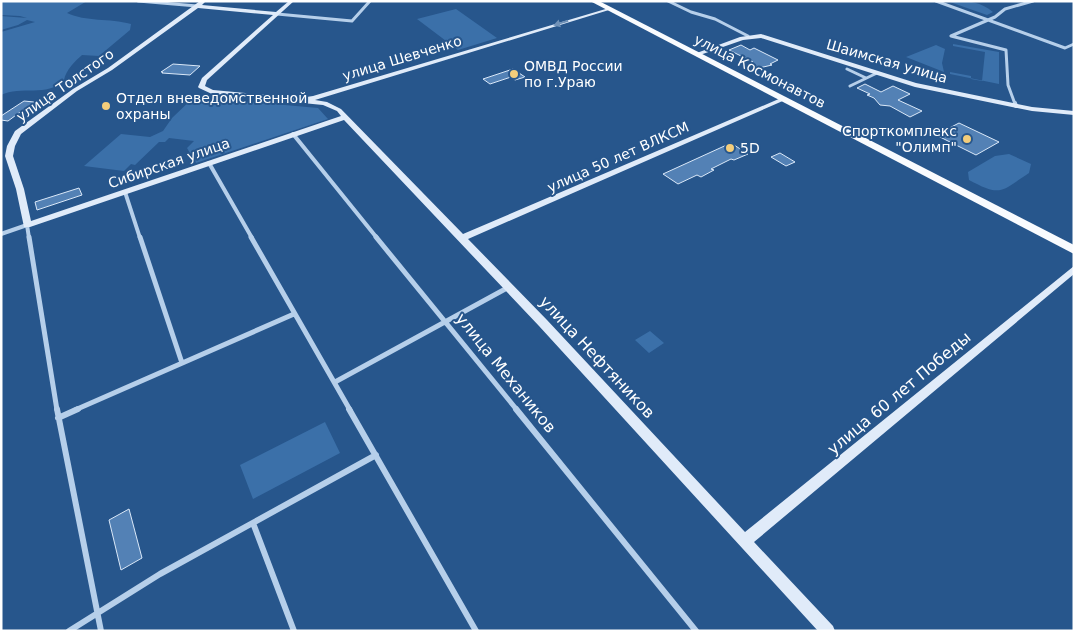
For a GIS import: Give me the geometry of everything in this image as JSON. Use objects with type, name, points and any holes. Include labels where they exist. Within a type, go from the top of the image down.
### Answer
[{"type":"main road","name":"улица Толстого","points":[[27,225],[27,216],[20,189],[9,156],[11,146],[18,133],[75,90],[110,69],[204,1]]},
{"type":"main road","points":[[198,6],[277,14],[292,1]]},
{"type":"main road","name":"улица Космонавтов","points":[[593,1],[1074,250]]},
{"type":"main road","name":"улица Шевченко","points":[[277,14],[204,79],[201,87],[212,92],[300,100],[314,98],[607,9]]},
{"type":"main road","name":"Шаимская улица","points":[[697,54],[748,36],[770,38],[915,85],[1042,111],[1074,113]]},
{"type":"main road","points":[[342,113],[335,98],[346,88]]},
{"type":"main road","name":"улица 50 лет ВЛКСМ","points":[[463,238],[783,99]]},
{"type":"main road","name":"улица Нефтяников","points":[[300,100],[325,103],[342,113],[509,287],[828,631]]},
{"type":"main road","name":"Сибирская улица","points":[[27,225],[293,134],[342,113]]},
{"type":"main road","name":"улица 60 лет Победы","points":[[745,541],[1074,269]]},
{"type":"street","points":[[138,1],[198,6]]},
{"type":"street","points":[[277,14],[352,21],[370,1]]},
{"type":"street","points":[[668,1],[691,12],[713,18],[748,36]]},
{"type":"street","points":[[936,1],[1065,48],[1074,44]]},
{"type":"street","points":[[1016,106],[1008,86],[1006,50],[951,36],[988,20],[1005,9],[1033,1]]},
{"type":"street","points":[[847,70],[866,78]]},
{"type":"street","points":[[850,86],[877,73]]},
{"type":"street","name":"улица Механиков","points":[[293,134],[696,631]]},
{"type":"street","points":[[209,163],[476,631]]},
{"type":"street","points":[[124,192],[182,363]]},
{"type":"street","points":[[27,225],[58,418],[101,631]]},
{"type":"street","name":"Сибирская улица","points":[[1,234],[27,225]]},
{"type":"street","points":[[335,382],[509,287]]},
{"type":"street","points":[[58,418],[294,314]]},
{"type":"street","points":[[69,631],[160,574],[376,455]]},
{"type":"street","points":[[253,523],[294,631]]},
{"type":"shaded area","points":[[1,1],[87,1],[67,13],[82,18],[131,24],[130,30],[99,56],[82,55],[69,69],[64,80],[50,89],[17,91],[1,95],[1,32],[35,22],[27,20],[1,30],[1,16],[27,18],[1,15]]},
{"type":"shaded area","points":[[947,1],[977,3],[993,12],[987,15]]},
{"type":"shaded area","points":[[456,9],[497,38],[458,50],[417,19]]},
{"type":"shaded area","points":[[953,44],[999,52],[999,84],[982,81],[985,52],[953,46]]},
{"type":"shaded area","points":[[936,45],[945,49],[942,63],[944,72],[906,57]]},
{"type":"shaded area","points":[[950,72],[971,76],[971,78],[950,74]]},
{"type":"shaded area","points":[[194,97],[318,108],[328,119],[196,163],[187,148],[194,141],[169,138],[165,142],[159,142],[135,165],[131,164],[124,171],[84,166],[121,134],[150,137],[163,131],[172,118]]},
{"type":"shaded area","points":[[1009,154],[1031,164],[1029,173],[1000,190],[988,189],[969,180],[968,172],[995,156]]},
{"type":"shaded area","points":[[650,331],[664,343],[649,353],[635,340]]},
{"type":"shaded area","points":[[325,422],[340,453],[253,499],[240,465]]},
{"type":"building","points":[[741,45],[750,50],[754,48],[778,60],[770,64],[772,65],[759,68],[750,63],[753,62],[729,50]]},
{"type":"building","points":[[173,64],[200,66],[190,75],[161,72]]},
{"type":"building","points":[[513,69],[525,77],[515,80],[511,77],[490,84],[483,79]]},
{"type":"building","points":[[865,84],[881,92],[893,86],[910,94],[898,100],[922,111],[910,117],[890,106],[880,105],[874,98],[867,95],[870,94],[857,88]]},
{"type":"building","points":[[24,101],[34,102],[8,121],[1,120],[1,116]]},
{"type":"building","name":"Спорткомплекс \"Олимп\"","points":[[959,123],[999,142],[976,155],[936,135]]},
{"type":"building","points":[[731,143],[748,154],[734,160],[731,159],[711,169],[714,170],[701,177],[697,175],[678,184],[663,174]]},
{"type":"building","points":[[780,153],[795,162],[786,166],[771,157]]},
{"type":"building","points":[[79,188],[82,195],[37,210],[35,202]]},
{"type":"building","points":[[129,509],[142,558],[121,570],[109,520]]},
{"type":"place","name":"ОМВД России по г.Ураю","points":[[514,74]]},
{"type":"place","name":"Отдел вневедомственной охраны","points":[[106,106]]},
{"type":"place","name":"Спорткомплекс \"Олимп\"","points":[[967,139]]},
{"type":"place","name":"5D","points":[[730,148]]}]
